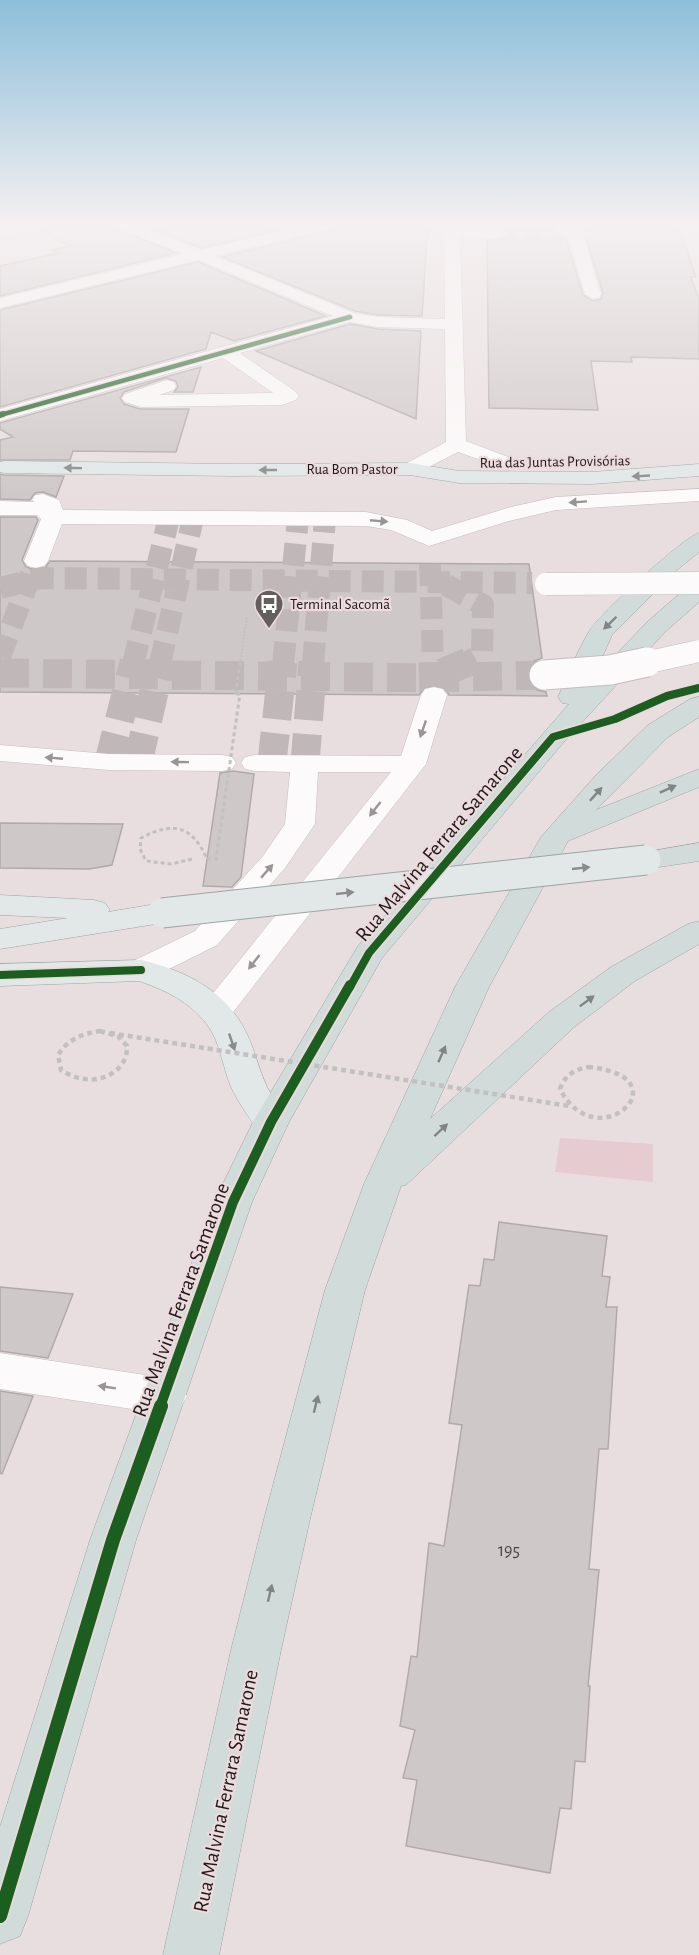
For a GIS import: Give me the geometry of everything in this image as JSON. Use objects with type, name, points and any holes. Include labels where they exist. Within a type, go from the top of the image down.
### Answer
[{"type":"highway","points":[[553,736],[601,632],[669,565],[699,540]]},
{"type":"highway","points":[[553,736],[656,627],[699,589]]},
{"type":"highway","name":"Rua Malvina Ferrara Samarone","points":[[192,1955],[256,1650],[287,1519],[345,1290],[383,1184],[472,987],[556,837],[657,731],[699,705]]},
{"type":"highway","name":"Rua Malvina Ferrara Samarone","points":[[0,1916],[113,1540],[233,1202],[271,1122],[369,953],[553,736]]},
{"type":"highway","points":[[556,837],[699,777]]},
{"type":"highway","points":[[646,860],[699,852]]},
{"type":"highway","points":[[383,1184],[561,1020],[623,974],[699,932]]},
{"type":"main road","name":"Rua das Juntas Provisórias","points":[[410,469],[452,464],[695,460]]},
{"type":"main road","name":"Rua Bom Pastor","points":[[4,467],[233,470],[410,469],[459,477],[592,478],[695,460]]},
{"type":"main road","points":[[0,939],[162,913],[646,860],[699,845]]},
{"type":"main road","points":[[0,905],[162,913]]},
{"type":"main road","points":[[0,975],[141,970],[171,980],[199,996],[215,1012],[230,1034],[250,1089],[271,1122]]},
{"type":"street","points":[[453,316],[456,444]]},
{"type":"street","points":[[0,416],[350,317],[378,322],[453,324]]},
{"type":"street","points":[[226,352],[246,364],[289,396],[282,399],[141,402],[132,398],[246,364]]},
{"type":"street","points":[[456,444],[509,464]]},
{"type":"street","points":[[410,469],[429,461],[456,444]]},
{"type":"street","points":[[0,493],[45,500],[51,505],[53,517],[36,561]]},
{"type":"street","points":[[429,539],[537,506],[577,501],[664,499],[699,495]]},
{"type":"street","points":[[0,508],[43,509],[53,517],[392,522],[415,529],[429,539]]},
{"type":"street","points":[[429,539],[430,564]]},
{"type":"street","points":[[539,584],[699,583]]},
{"type":"street","points":[[544,675],[610,670],[699,651]]},
{"type":"street","points":[[215,1012],[412,764],[435,695]]},
{"type":"street","points":[[0,753],[109,762],[222,763]]},
{"type":"street","points":[[255,763],[412,764]]},
{"type":"street","points":[[141,970],[206,938],[274,862],[300,824],[305,763]]},
{"type":"street","points":[[0,1371],[165,1396]]},
{"type":"path","points":[[192,859],[171,864],[146,861],[140,849],[141,838],[152,831],[177,828],[192,832],[201,842],[207,859],[216,859],[240,694],[236,694],[248,616]]},
{"type":"path","points":[[110,1033],[120,1037],[129,1051],[128,1060],[123,1067],[103,1078],[90,1080],[78,1079],[61,1070],[58,1054],[69,1041],[89,1032],[110,1033],[569,1106],[588,1116],[613,1116],[629,1106],[634,1099],[633,1090],[623,1075],[612,1070],[588,1067],[577,1069],[568,1074],[560,1089],[569,1106]]},
{"type":"shaded area","points":[[560,1138],[653,1144],[653,1182],[555,1172]]},
{"type":"building","points":[[0,316],[325,316],[234,341],[211,332],[206,349],[0,407]]},
{"type":"building","points":[[488,316],[699,316],[699,359],[631,357],[632,362],[591,361],[598,410],[489,408]]},
{"type":"building","points":[[350,324],[378,329],[421,331],[416,419],[256,351]]},
{"type":"building","points":[[201,367],[193,392],[174,392],[178,387],[176,381],[166,378],[124,392],[120,398],[124,404],[140,409],[189,409],[176,452],[73,451],[70,460],[0,460],[0,440],[13,437],[0,429],[0,423]]},
{"type":"building","points":[[0,474],[64,476],[56,497],[43,492],[35,493],[30,500],[0,499]]},
{"type":"building","name":"Terminal Sacomã","points":[[0,517],[36,517],[38,520],[22,560],[26,567],[35,570],[45,568],[50,561],[529,564],[542,658],[534,661],[529,667],[527,677],[530,685],[546,692],[547,696],[449,695],[445,688],[434,685],[425,687],[419,695],[0,692]]},
{"type":"building","points":[[233,771],[254,774],[241,877],[232,887],[203,886],[220,773]]},
{"type":"building","points":[[0,823],[123,824],[112,865],[89,869],[0,868]]},
{"type":"building","points":[[499,1222],[607,1236],[602,1276],[610,1277],[606,1307],[617,1307],[608,1449],[599,1449],[589,1569],[599,1570],[588,1686],[590,1686],[585,1762],[575,1761],[571,1809],[560,1808],[550,1873],[406,1846],[417,1780],[403,1778],[415,1730],[400,1726],[411,1656],[417,1657],[429,1543],[444,1546],[462,1425],[449,1423],[469,1285],[480,1286],[484,1259],[494,1260]]},
{"type":"building","points":[[0,1287],[73,1294],[48,1358],[0,1351]]},
{"type":"building","points":[[0,1391],[33,1396],[2,1474],[0,1473]]},
{"type":"tunnel","points":[[154,579],[169,518]]},
{"type":"tunnel","points":[[179,579],[193,518]]},
{"type":"tunnel","points":[[292,581],[298,519]]},
{"type":"tunnel","points":[[320,581],[325,519]]},
{"type":"tunnel","points":[[430,564],[431,582]]},
{"type":"tunnel","points":[[29,581],[34,566]]},
{"type":"tunnel","points":[[29,581],[39,578],[154,579]]},
{"type":"tunnel","points":[[133,664],[154,579]]},
{"type":"tunnel","points":[[154,579],[179,579]]},
{"type":"tunnel","points":[[160,664],[179,579]]},
{"type":"tunnel","points":[[179,579],[292,581]]},
{"type":"tunnel","points":[[0,588],[29,581]]},
{"type":"tunnel","points":[[0,657],[29,581]]},
{"type":"tunnel","points":[[283,664],[292,581]]},
{"type":"tunnel","points":[[292,581],[320,581]]},
{"type":"tunnel","points":[[313,664],[320,581]]},
{"type":"tunnel","points":[[320,581],[431,582]]},
{"type":"tunnel","points":[[431,582],[532,583]]},
{"type":"tunnel","points":[[431,582],[433,664]]},
{"type":"tunnel","points":[[446,585],[483,605],[482,654],[466,663]]},
{"type":"tunnel","points":[[131,675],[134,662]]},
{"type":"tunnel","points":[[158,675],[161,662]]},
{"type":"tunnel","points":[[281,676],[283,662]]},
{"type":"tunnel","points":[[312,677],[313,662]]},
{"type":"tunnel","points":[[433,662],[433,678]]},
{"type":"tunnel","points":[[442,673],[466,663]]},
{"type":"tunnel","points":[[0,673],[131,675]]},
{"type":"tunnel","points":[[109,762],[131,675]]},
{"type":"tunnel","points":[[131,675],[158,675]]},
{"type":"tunnel","points":[[138,762],[158,675]]},
{"type":"tunnel","points":[[158,675],[281,676]]},
{"type":"tunnel","points":[[433,678],[544,675]]},
{"type":"tunnel","points":[[272,762],[281,676]]},
{"type":"tunnel","points":[[281,676],[312,677]]},
{"type":"tunnel","points":[[305,763],[312,677]]},
{"type":"tunnel","points":[[312,677],[433,678]]},
{"type":"tunnel","points":[[433,678],[434,695]]},
{"type":"cycle path","points":[[0,415],[350,317]]},
{"type":"cycle path","points":[[0,1916],[113,1540],[233,1202],[271,1122],[369,953],[553,737],[615,719],[667,696],[699,688]]},
{"type":"cycle path","points":[[0,975],[141,970]]},
{"type":"place","name":"Terminal Sacomã","points":[[269,630]]}]
